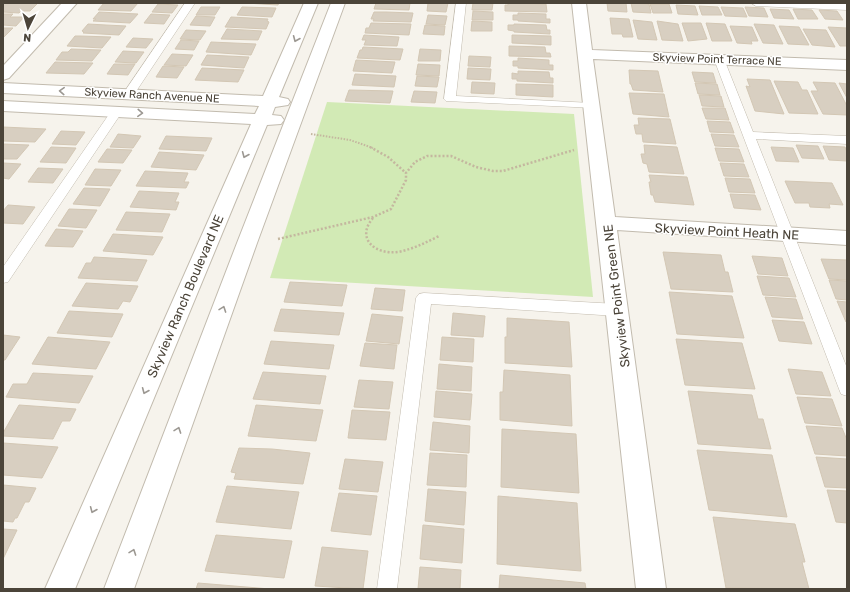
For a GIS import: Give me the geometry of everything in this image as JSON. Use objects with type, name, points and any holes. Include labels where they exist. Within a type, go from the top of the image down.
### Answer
[{"type":"street","points":[[3,75],[70,3]]},
{"type":"street","name":"Skyview Ranch Boulevard NE","points":[[60,589],[311,3]]},
{"type":"street","points":[[119,589],[300,119],[338,3]]},
{"type":"street","name":"Skyview Point Green NE","points":[[579,3],[652,589]]},
{"type":"street","name":"Skyview Point Terrace NE","points":[[586,54],[847,65]]},
{"type":"street","name":"Skyview Ranch Avenue NE","points":[[3,88],[129,94],[265,110],[300,119]]},
{"type":"street","name":"Skyview Ranch Avenue NE","points":[[3,106],[116,112],[265,110]]},
{"type":"street","name":"Skyview Point Heath NE","points":[[607,223],[847,238]]},
{"type":"lane","points":[[129,94],[190,3]]},
{"type":"lane","points":[[461,3],[450,99],[592,106]]},
{"type":"lane","points":[[756,3],[847,6]]},
{"type":"lane","points":[[719,59],[847,389]]},
{"type":"lane","points":[[3,278],[116,112]]},
{"type":"lane","points":[[748,135],[847,140]]},
{"type":"lane","points":[[387,589],[424,298],[617,310]]},
{"type":"path","points":[[300,119],[332,136],[357,142],[385,154],[406,173]]},
{"type":"path","points":[[278,239],[373,217],[391,209],[406,180],[406,173],[414,162],[427,156],[451,156],[476,167],[503,172],[582,147],[598,148]]},
{"type":"path","points":[[373,217],[367,224],[365,230],[367,241],[376,249],[396,252],[402,251],[414,248],[439,236]]},
{"type":"green space","points":[[327,102],[574,114],[593,297],[270,278]]},
{"type":"building","points":[[3,3],[38,3],[30,11],[21,11],[19,13],[3,12]]},
{"type":"building","points":[[104,3],[138,3],[131,11],[98,10]]},
{"type":"building","points":[[246,3],[279,3],[278,5]]},
{"type":"building","points":[[376,3],[410,3],[409,10],[374,9]]},
{"type":"building","points":[[428,3],[448,3],[446,12],[427,11]]},
{"type":"building","points":[[473,3],[493,3],[492,10],[472,10]]},
{"type":"building","points":[[508,3],[546,4],[547,12],[505,11],[505,5],[508,5]]},
{"type":"building","points":[[607,3],[626,3],[627,12],[608,11]]},
{"type":"building","points":[[631,3],[649,4],[651,13],[633,12]]},
{"type":"building","points":[[158,4],[178,5],[172,13],[152,12]]},
{"type":"building","points":[[650,4],[669,4],[672,13],[653,13]]},
{"type":"building","points":[[676,5],[695,6],[698,15],[678,14]]},
{"type":"building","points":[[699,6],[718,7],[722,15],[702,15]]},
{"type":"building","points":[[201,7],[220,7],[215,15],[196,15]]},
{"type":"building","points":[[242,7],[276,8],[272,17],[237,15]]},
{"type":"building","points":[[721,7],[743,8],[747,17],[725,16]]},
{"type":"building","points":[[745,7],[764,8],[768,17],[749,16]]},
{"type":"building","points":[[770,9],[789,10],[794,19],[774,18]]},
{"type":"building","points":[[793,9],[812,10],[818,19],[798,19]]},
{"type":"building","points":[[819,10],[837,11],[843,20],[825,19]]},
{"type":"building","points":[[473,11],[493,12],[493,20],[472,20]]},
{"type":"building","points":[[99,12],[138,14],[130,23],[93,21],[96,19],[93,19]]},
{"type":"building","points":[[374,12],[413,13],[411,22],[373,21],[374,19],[371,19]]},
{"type":"building","points":[[518,13],[546,14],[546,19],[550,19],[550,23],[513,20],[513,15],[518,15]]},
{"type":"building","points":[[3,14],[13,14],[10,17],[24,17],[16,26],[3,25]]},
{"type":"building","points":[[151,14],[170,15],[164,24],[144,23]]},
{"type":"building","points":[[428,15],[447,16],[445,25],[426,24]]},
{"type":"building","points":[[196,16],[215,17],[210,26],[190,25]]},
{"type":"building","points":[[231,17],[268,19],[267,21],[269,22],[266,29],[225,27]]},
{"type":"building","points":[[610,18],[629,19],[633,37],[623,37],[622,34],[612,34]]},
{"type":"building","points":[[633,20],[652,22],[657,40],[638,39]]},
{"type":"building","points":[[472,21],[492,22],[492,31],[471,31]]},
{"type":"building","points":[[657,21],[678,24],[683,41],[662,40]]},
{"type":"building","points":[[371,23],[411,24],[409,35],[365,33],[366,28],[369,28]]},
{"type":"building","points":[[682,23],[701,23],[707,39],[688,41]]},
{"type":"building","points":[[706,23],[725,24],[732,41],[712,41]]},
{"type":"building","points":[[88,24],[126,26],[119,35],[83,33],[84,32],[82,31]]},
{"type":"building","points":[[754,24],[774,25],[783,44],[763,43]]},
{"type":"building","points":[[425,25],[445,26],[444,35],[423,34]]},
{"type":"building","points":[[508,25],[546,25],[547,30],[550,30],[550,34],[514,32],[508,30]]},
{"type":"building","points":[[730,26],[752,27],[758,41],[751,41],[752,44],[737,43]]},
{"type":"building","points":[[779,26],[799,27],[809,45],[788,44]]},
{"type":"building","points":[[828,27],[847,28],[847,46],[840,46]]},
{"type":"building","points":[[3,28],[13,28],[3,37]]},
{"type":"building","points":[[227,29],[262,31],[258,40],[221,39]]},
{"type":"building","points":[[803,29],[826,30],[835,47],[812,45]]},
{"type":"building","points":[[186,30],[206,31],[200,40],[180,39]]},
{"type":"building","points":[[364,35],[399,37],[397,46],[364,45],[366,40],[362,40]]},
{"type":"building","points":[[512,35],[551,36],[551,45],[512,43]]},
{"type":"building","points":[[75,36],[111,37],[102,48],[67,46]]},
{"type":"building","points":[[133,38],[153,39],[146,48],[126,47]]},
{"type":"building","points":[[181,40],[199,41],[194,50],[175,49]]},
{"type":"building","points":[[211,42],[256,44],[251,55],[206,52]]},
{"type":"building","points":[[509,46],[545,47],[546,53],[550,53],[551,57],[509,56]]},
{"type":"building","points":[[363,47],[403,49],[400,60],[357,58]]},
{"type":"building","points":[[71,49],[101,50],[92,61],[56,60],[62,52],[68,52]]},
{"type":"building","points":[[420,49],[441,50],[440,61],[418,61]]},
{"type":"building","points":[[123,51],[144,52],[136,63],[115,62]]},
{"type":"building","points":[[172,54],[193,55],[186,66],[164,65]]},
{"type":"building","points":[[207,55],[249,57],[244,68],[201,65]]},
{"type":"building","points":[[469,56],[491,57],[490,67],[468,66]]},
{"type":"building","points":[[518,58],[549,60],[549,65],[553,65],[553,70],[518,68],[518,66],[513,66],[513,61],[518,61]]},
{"type":"building","points":[[356,60],[395,62],[392,73],[353,71]]},
{"type":"building","points":[[55,62],[93,63],[84,74],[46,73]]},
{"type":"building","points":[[114,64],[135,64],[128,75],[107,74]]},
{"type":"building","points":[[418,64],[440,65],[439,76],[416,75]]},
{"type":"building","points":[[163,66],[184,67],[177,78],[156,77]]},
{"type":"building","points":[[202,68],[244,70],[238,82],[195,80]]},
{"type":"building","points":[[468,68],[491,69],[490,80],[467,79]]},
{"type":"building","points":[[629,70],[658,71],[663,92],[633,90],[630,84]]},
{"type":"building","points":[[518,71],[549,72],[550,78],[553,78],[553,83],[517,81],[517,79],[512,79],[512,73],[518,74]]},
{"type":"building","points":[[692,72],[713,73],[716,83],[695,82]]},
{"type":"building","points":[[355,74],[396,76],[394,87],[352,85]]},
{"type":"building","points":[[417,76],[439,77],[437,87],[415,86]]},
{"type":"building","points":[[747,79],[770,80],[784,114],[755,111],[746,86],[750,87]]},
{"type":"building","points":[[774,81],[798,82],[802,90],[807,90],[818,114],[789,113]]},
{"type":"building","points":[[472,82],[495,83],[494,94],[471,93]]},
{"type":"building","points":[[813,82],[835,83],[847,106],[847,115],[823,114],[811,91],[818,91]]},
{"type":"building","points":[[695,83],[717,84],[720,95],[698,94]]},
{"type":"building","points":[[839,83],[847,84],[847,98]]},
{"type":"building","points":[[516,84],[553,85],[553,97],[516,95]]},
{"type":"building","points":[[349,90],[393,91],[390,103],[345,101]]},
{"type":"building","points":[[414,91],[437,92],[435,103],[411,102]]},
{"type":"building","points":[[629,93],[664,94],[669,117],[633,114]]},
{"type":"building","points":[[699,95],[721,96],[724,107],[702,106]]},
{"type":"building","points":[[702,108],[725,108],[729,120],[706,119]]},
{"type":"building","points":[[638,118],[670,119],[676,144],[643,142],[642,134],[636,134],[634,125],[639,125]]},
{"type":"building","points":[[707,121],[730,122],[734,133],[710,132]]},
{"type":"building","points":[[3,127],[46,129],[35,142],[3,141]]},
{"type":"building","points":[[61,131],[85,132],[76,145],[52,144]]},
{"type":"building","points":[[118,134],[141,136],[133,148],[110,147]]},
{"type":"building","points":[[711,134],[734,135],[739,147],[715,146]]},
{"type":"building","points":[[166,136],[212,138],[206,151],[159,149]]},
{"type":"building","points":[[3,144],[29,145],[17,159],[3,159]]},
{"type":"building","points":[[644,145],[677,147],[684,174],[649,172],[647,164],[643,163],[641,154],[645,154]]},
{"type":"building","points":[[796,145],[818,146],[824,159],[802,158]]},
{"type":"building","points":[[823,146],[845,147],[847,152],[847,161],[829,160]]},
{"type":"building","points":[[51,147],[76,148],[66,163],[40,162]]},
{"type":"building","points":[[771,147],[793,148],[799,162],[776,161]]},
{"type":"building","points":[[715,148],[739,149],[744,162],[719,161]]},
{"type":"building","points":[[107,149],[132,150],[123,163],[98,162]]},
{"type":"building","points":[[159,152],[204,155],[196,170],[151,167]]},
{"type":"building","points":[[3,163],[21,164],[9,179],[3,178]]},
{"type":"building","points":[[720,163],[744,164],[749,177],[724,176]]},
{"type":"building","points":[[38,168],[63,169],[53,183],[28,182]]},
{"type":"building","points":[[95,169],[121,170],[111,186],[85,185]]},
{"type":"building","points":[[145,171],[188,173],[184,182],[189,182],[186,188],[136,186]]},
{"type":"building","points":[[649,175],[687,177],[694,205],[655,202],[653,195],[651,195],[649,182],[651,182]]},
{"type":"building","points":[[725,178],[750,179],[755,193],[729,192]]},
{"type":"building","points":[[785,181],[832,183],[843,205],[829,204],[830,208],[810,207],[809,203],[795,203]]},
{"type":"building","points":[[84,188],[110,189],[100,206],[73,204]]},
{"type":"building","points":[[139,191],[179,193],[175,202],[179,202],[176,210],[130,207]]},
{"type":"building","points":[[730,194],[755,195],[761,210],[734,208]]},
{"type":"building","points":[[8,205],[35,207],[23,224],[3,223],[3,211]]},
{"type":"building","points":[[69,209],[97,210],[86,228],[58,226]]},
{"type":"building","points":[[126,212],[170,214],[162,232],[116,230]]},
{"type":"building","points":[[56,229],[83,231],[73,247],[45,246]]},
{"type":"building","points":[[113,234],[163,237],[153,255],[103,251]]},
{"type":"building","points":[[663,252],[721,255],[725,272],[728,272],[733,292],[671,289]]},
{"type":"building","points":[[752,256],[782,258],[788,276],[758,274]]},
{"type":"building","points":[[94,257],[147,260],[137,281],[78,278],[86,263],[91,263]]},
{"type":"building","points":[[821,259],[847,260],[847,280],[829,279]]},
{"type":"building","points":[[757,276],[789,278],[796,297],[763,295]]},
{"type":"building","points":[[829,280],[847,281],[847,300],[836,299]]},
{"type":"building","points":[[290,282],[347,285],[342,306],[284,302]]},
{"type":"building","points":[[86,283],[138,286],[130,302],[123,301],[118,309],[72,306]]},
{"type":"building","points":[[375,288],[405,290],[402,311],[371,309]]},
{"type":"building","points":[[669,292],[732,296],[744,338],[677,334]]},
{"type":"building","points":[[765,297],[796,299],[803,319],[772,317]]},
{"type":"building","points":[[837,301],[847,302],[847,322],[846,322]]},
{"type":"building","points":[[281,309],[344,313],[339,335],[274,331]]},
{"type":"building","points":[[69,311],[123,314],[112,337],[57,333]]},
{"type":"building","points":[[453,313],[485,316],[483,337],[451,335]]},
{"type":"building","points":[[372,314],[403,317],[399,344],[366,341]]},
{"type":"building","points":[[507,318],[569,322],[572,367],[505,363]]},
{"type":"building","points":[[772,320],[804,322],[812,344],[779,341]]},
{"type":"building","points":[[3,335],[20,337],[5,360],[3,360]]},
{"type":"building","points":[[48,337],[110,342],[96,369],[32,364]]},
{"type":"building","points":[[442,337],[474,339],[473,362],[440,360]]},
{"type":"building","points":[[676,339],[742,343],[755,389],[685,385]]},
{"type":"building","points":[[271,341],[334,345],[329,369],[264,364]]},
{"type":"building","points":[[365,343],[397,345],[394,369],[360,366]]},
{"type":"building","points":[[439,364],[472,367],[471,391],[437,389]]},
{"type":"building","points":[[788,369],[822,372],[831,396],[796,394]]},
{"type":"building","points":[[504,370],[570,375],[572,426],[500,420],[500,392],[503,392]]},
{"type":"building","points":[[263,372],[326,376],[320,404],[253,399]]},
{"type":"building","points":[[33,373],[93,376],[79,403],[6,397],[13,384],[27,384]]},
{"type":"building","points":[[359,380],[393,382],[389,409],[354,407]]},
{"type":"building","points":[[436,391],[472,394],[470,420],[434,417]]},
{"type":"building","points":[[688,391],[752,395],[758,419],[763,419],[771,449],[698,444]]},
{"type":"building","points":[[797,397],[832,399],[842,426],[805,423]]},
{"type":"building","points":[[19,405],[76,409],[70,421],[62,421],[53,439],[3,436],[3,433]]},
{"type":"building","points":[[256,405],[323,410],[316,441],[248,436]]},
{"type":"building","points":[[352,410],[390,412],[386,440],[348,438]]},
{"type":"building","points":[[433,422],[470,426],[469,453],[430,450]]},
{"type":"building","points":[[806,426],[842,428],[847,440],[847,456],[815,454]]},
{"type":"building","points":[[502,429],[576,434],[579,493],[501,487]]},
{"type":"building","points":[[3,443],[58,447],[42,478],[3,475]]},
{"type":"building","points":[[239,448],[272,449],[310,453],[303,484],[234,479],[236,473],[231,472]]},
{"type":"building","points":[[697,450],[772,455],[787,517],[709,510]]},
{"type":"building","points":[[430,453],[467,455],[466,487],[427,485]]},
{"type":"building","points":[[816,457],[847,459],[847,488],[825,487]]},
{"type":"building","points":[[345,459],[383,462],[378,492],[339,489]]},
{"type":"building","points":[[3,485],[36,488],[29,502],[25,502],[17,518],[15,518],[13,522],[3,521]]},
{"type":"building","points":[[227,486],[299,492],[291,529],[216,522]]},
{"type":"building","points":[[428,489],[466,492],[464,525],[425,521]]},
{"type":"building","points":[[827,490],[847,491],[847,523],[836,522]]},
{"type":"building","points":[[339,493],[377,496],[371,535],[331,531]]},
{"type":"building","points":[[498,496],[577,503],[581,571],[497,564]]},
{"type":"building","points":[[713,517],[795,524],[805,562],[802,562],[809,589],[726,588]]},
{"type":"building","points":[[423,525],[464,529],[462,563],[420,559]]},
{"type":"building","points":[[3,529],[17,530],[3,559]]},
{"type":"building","points":[[216,535],[292,541],[284,578],[205,571]]},
{"type":"building","points":[[322,547],[368,551],[363,589],[315,586]]},
{"type":"building","points":[[420,567],[461,570],[460,589],[418,589]]},
{"type":"building","points":[[500,575],[585,583],[586,589],[499,589]]},
{"type":"building","points":[[198,583],[270,589],[196,589]]}]
